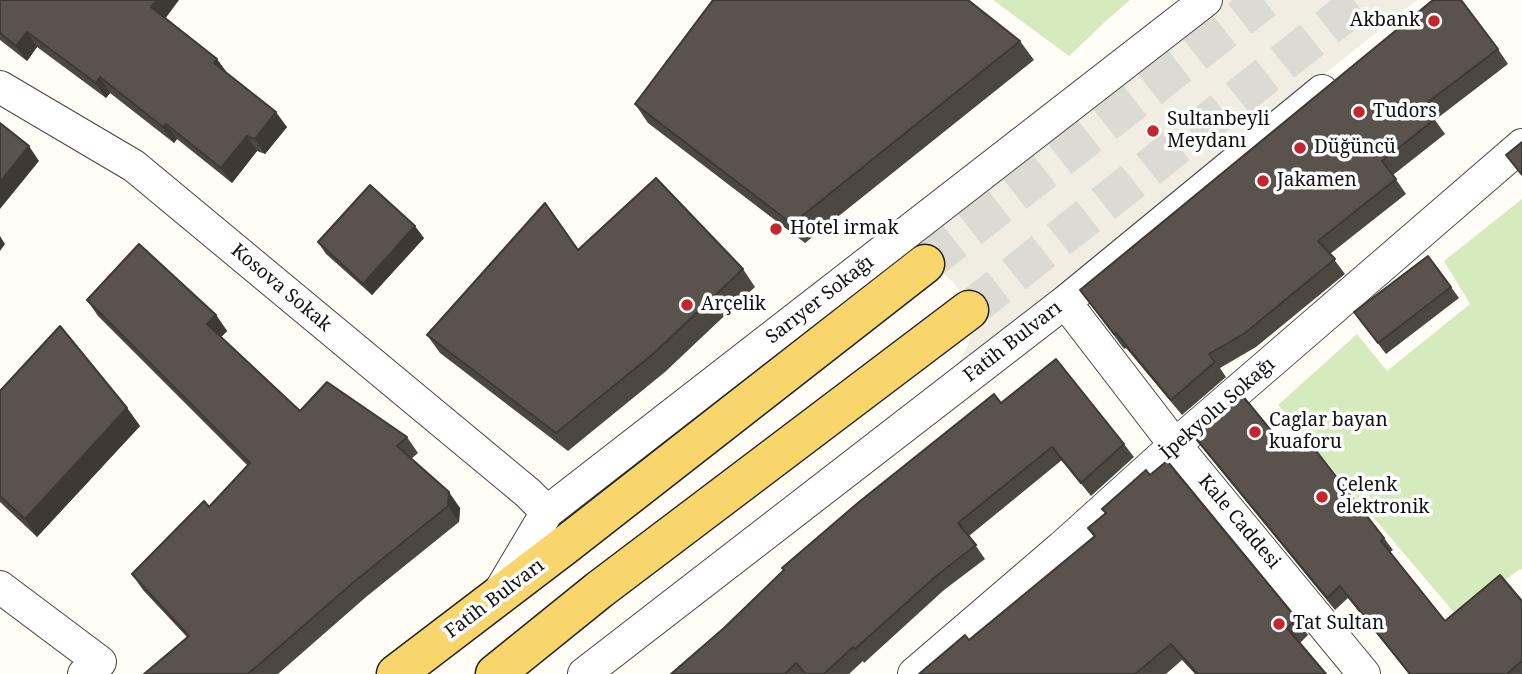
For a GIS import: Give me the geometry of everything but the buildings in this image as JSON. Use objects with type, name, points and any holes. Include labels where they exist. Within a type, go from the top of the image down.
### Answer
[{"type":"main road","name":"Fatih Bulvarı","points":[[396,674],[925,264]]},
{"type":"main road","points":[[495,674],[599,590],[968,310]]},
{"type":"street","name":"Sarıyer Sokağı","points":[[496,599],[547,512],[1206,0]]},
{"type":"street","name":"Fatih Bulvarı","points":[[584,674],[1065,302],[1339,78]]},
{"type":"street","name":"Kosova Sokak","points":[[0,87],[134,166],[547,512]]},
{"type":"street","name":"İpekyolu Sokağı","points":[[914,674],[1522,145]]},
{"type":"street","name":"Kale Caddesi","points":[[1065,302],[1175,445],[1364,674]]},
{"type":"street","points":[[0,587],[92,668]]},
{"type":"green space","points":[[993,0],[1130,0],[1069,56]]},
{"type":"green space","points":[[1522,199],[1522,570],[1457,616],[1278,405],[1357,334],[1387,371],[1470,304],[1444,261]]},
{"type":"shaded area","name":"Sultanbeyli Meydanı","points":[[1224,0],[1417,0],[945,377],[959,363],[968,345],[971,327],[963,296],[955,284],[939,270],[904,263],[883,267],[870,274]]},
{"type":"tunnel","points":[[925,264],[1264,0]]},
{"type":"tunnel","points":[[969,310],[1362,0]]},
{"type":"place","name":"Akbank","points":[[1434,21]]},
{"type":"place","name":"Tudors","points":[[1359,112]]},
{"type":"place","name":"Sultanbeyli Meydanı","points":[[1153,131]]},
{"type":"place","name":"Düğüncü","points":[[1300,148]]},
{"type":"place","name":"Jakamen","points":[[1263,181]]},
{"type":"place","name":"Hotel irmak","points":[[776,229]]},
{"type":"place","name":"Arçelik","points":[[687,305]]},
{"type":"place","name":"Caglar bayan kuaforu","points":[[1255,432]]},
{"type":"place","name":"Çelenk elektronik","points":[[1322,497]]},
{"type":"place","name":"Tat Sultan","points":[[1279,624]]}]
